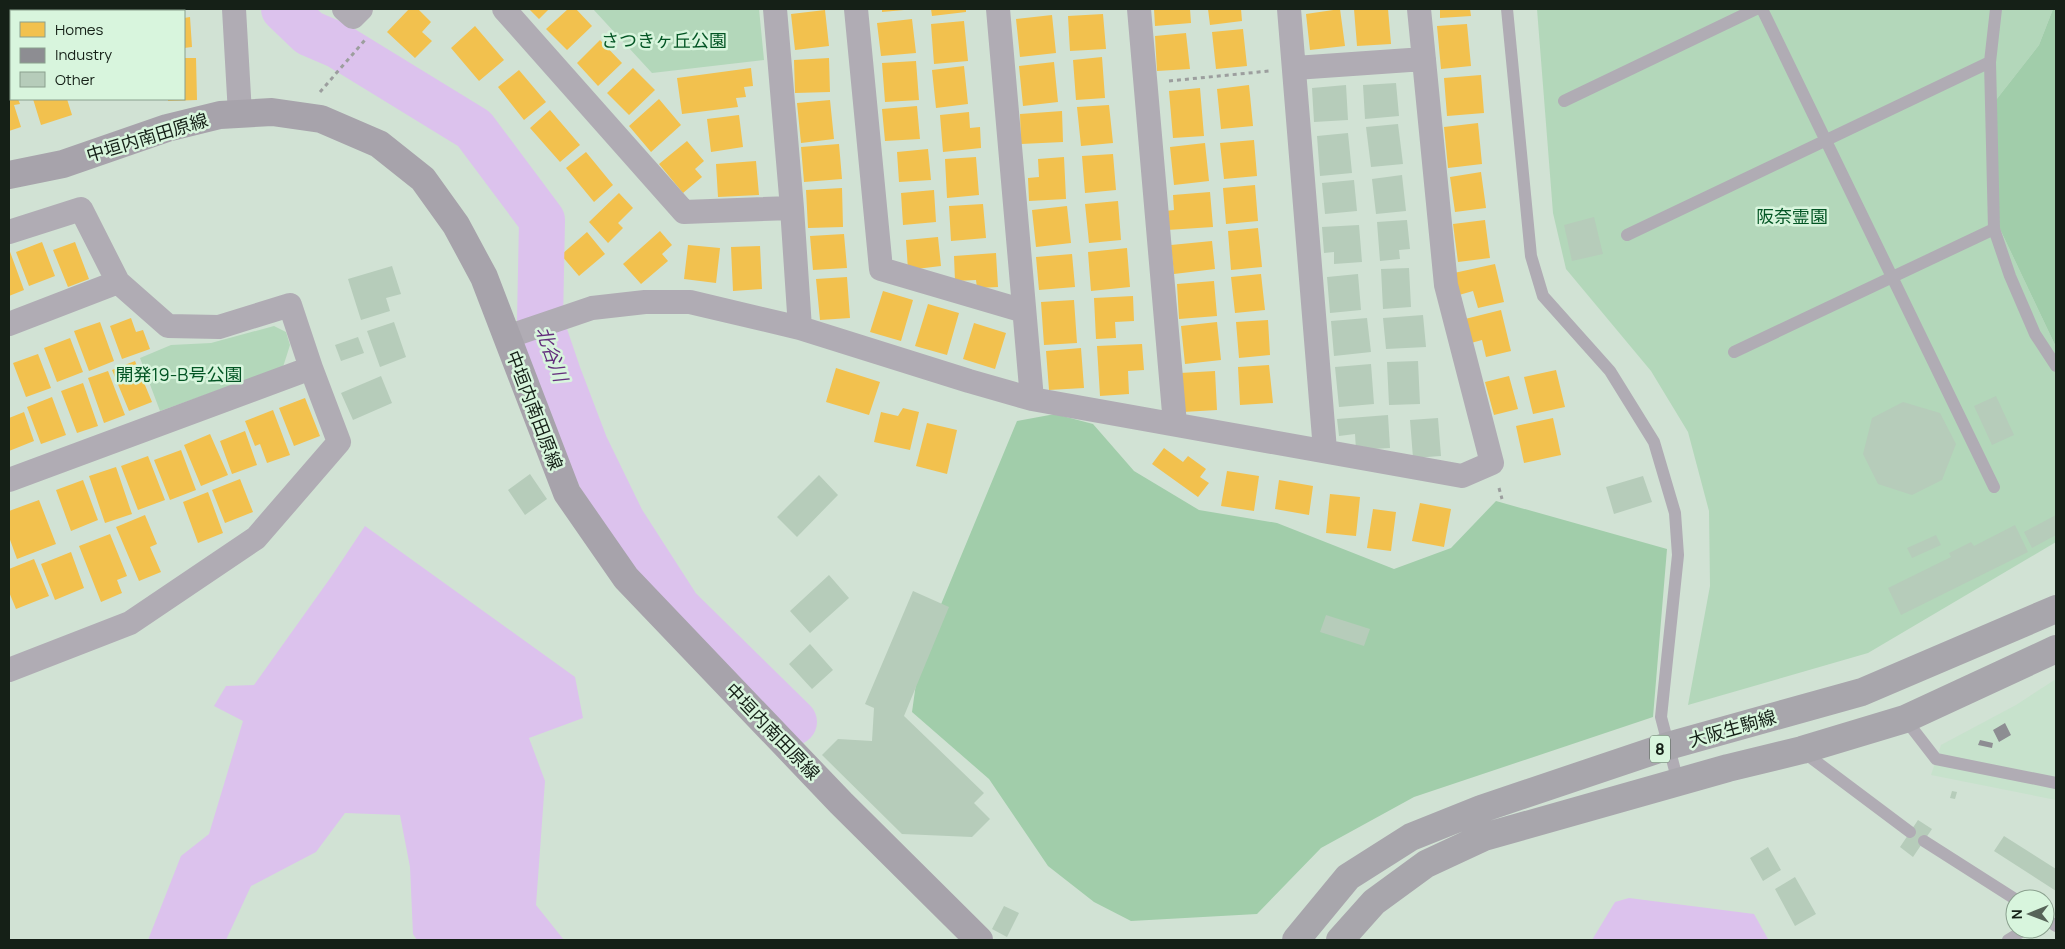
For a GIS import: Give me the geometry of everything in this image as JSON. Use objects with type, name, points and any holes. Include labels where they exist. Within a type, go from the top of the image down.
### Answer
[{"type":"main road","name":"中垣内南田原線","points":[[9,175],[63,164],[167,128],[220,116],[240,114],[272,112],[321,119],[379,144],[423,179],[456,225],[484,277],[567,492],[626,578],[841,802],[979,940]]},
{"type":"main road","name":"大阪生駒線","points":[[1296,940],[1348,877],[1411,837],[1481,809],[1668,746],[1862,692],[2056,609]]},
{"type":"main road","name":"大阪生駒線","points":[[1340,940],[1374,902],[1426,864],[1484,837],[1728,768],[1802,750],[1906,719],[2056,649]]},
{"type":"main road","points":[[1719,731],[1728,768]]},
{"type":"street","points":[[234,9],[240,114]]},
{"type":"street","points":[[344,9],[353,17],[361,9]]},
{"type":"street","points":[[504,9],[684,212],[792,208]]},
{"type":"street","points":[[775,9],[800,328]]},
{"type":"street","points":[[856,9],[881,269],[1024,311]]},
{"type":"street","points":[[998,9],[1032,399]]},
{"type":"street","points":[[1139,9],[1175,424]]},
{"type":"street","points":[[1289,9],[1325,450]]},
{"type":"street","points":[[508,337],[592,308],[645,302],[690,302],[800,328],[1032,399],[1462,476],[1492,463],[1446,285],[1419,9]]},
{"type":"street","points":[[1295,68],[1424,59]]},
{"type":"street","points":[[9,232],[81,208],[118,282],[168,326],[219,326],[290,305],[339,442],[256,538],[130,623],[9,670]]},
{"type":"street","points":[[9,324],[118,282]]},
{"type":"street","points":[[9,480],[311,368]]},
{"type":"lane","points":[[1507,9],[1531,256],[1543,296],[1610,371],[1654,442],[1675,512],[1678,555],[1661,717],[1678,782]]},
{"type":"lane","points":[[1564,101],[1756,9]]},
{"type":"lane","points":[[1762,9],[1994,487]]},
{"type":"lane","points":[[1996,9],[1990,62],[1994,229],[2010,276],[2035,334],[2056,366]]},
{"type":"lane","points":[[1627,235],[1990,62]]},
{"type":"lane","points":[[1734,352],[1994,229]]},
{"type":"lane","points":[[1906,719],[1936,759],[2056,783]]},
{"type":"lane","points":[[1802,750],[1910,832]]},
{"type":"lane","points":[[1924,841],[2005,893]]},
{"type":"path","points":[[343,65],[360,46]]},
{"type":"path","points":[[1146,83],[1295,68]]},
{"type":"path","points":[[1497,482],[1502,499]]},
{"type":"shaded area","points":[[2053,9],[2056,9],[2056,347],[1999,227],[1996,100],[2039,45]]},
{"type":"shaded area","points":[[1055,414],[1093,424],[1134,471],[1199,510],[1277,523],[1394,569],[1451,548],[1496,501],[1667,549],[1653,717],[1414,797],[1321,848],[1257,914],[1131,921],[1094,902],[1048,866],[989,779],[912,712],[920,655],[1017,421]]},
{"type":"shaded area","points":[[365,526],[575,677],[583,718],[529,738],[545,781],[536,905],[564,940],[417,940],[413,934],[410,867],[400,815],[345,813],[316,852],[251,886],[226,940],[148,940],[181,856],[209,834],[243,721],[214,706],[226,686],[254,685]]},
{"type":"shaded area","points":[[2056,679],[2056,800],[1931,775],[1941,745],[2016,705]]},
{"type":"shaded area","points":[[1629,898],[1754,914],[1768,939],[1592,940],[1615,902]]},
{"type":"green space","name":"さつきヶ丘公園","points":[[593,9],[759,9],[764,60],[652,73]]},
{"type":"green space","name":"阪奈霊園","points":[[1537,9],[2053,9],[2039,45],[1996,100],[1999,227],[2056,347],[2056,542],[1868,653],[1688,705],[1710,586],[1709,511],[1688,432],[1651,371],[1566,269],[1553,213]]},
{"type":"green space","name":"開発19-B号公園","points":[[274,326],[286,332],[290,345],[283,367],[160,411],[140,358],[171,345],[211,343]]},
{"type":"building: Homes","points":[[63,9],[64,10],[24,10]]},
{"type":"building: Homes","points":[[80,9],[107,9],[106,10]]},
{"type":"building: Homes","points":[[409,9],[418,9],[431,22],[422,32],[432,41],[415,58],[387,32]]},
{"type":"building: Homes","points":[[529,9],[549,9],[539,19]]},
{"type":"building: Homes","points":[[568,9],[576,9],[592,26],[567,50],[546,29]]},
{"type":"building: Homes","points":[[882,9],[904,9],[904,10],[882,12]]},
{"type":"building: Homes","points":[[931,9],[966,9],[966,12],[932,16]]},
{"type":"building: Homes","points":[[1154,9],[1190,9],[1191,23],[1155,26]]},
{"type":"building: Homes","points":[[1208,9],[1241,9],[1242,21],[1210,25]]},
{"type":"building: Homes","points":[[1340,9],[1345,46],[1310,50],[1306,14]]},
{"type":"building: Homes","points":[[1354,9],[1388,9],[1391,44],[1357,46]]},
{"type":"building: Homes","points":[[1440,9],[1470,9],[1471,16],[1440,18]]},
{"type":"building: Homes","points":[[825,10],[829,46],[795,50],[791,14]]},
{"type":"building: Homes","points":[[1103,14],[1106,49],[1070,51],[1068,16]]},
{"type":"building: Homes","points":[[1052,15],[1056,53],[1020,57],[1016,19]]},
{"type":"building: Homes","points":[[190,17],[192,47],[185,48],[185,18]]},
{"type":"building: Homes","points":[[912,19],[916,53],[881,56],[877,23]]},
{"type":"building: Homes","points":[[964,21],[968,61],[934,64],[931,24]]},
{"type":"building: Homes","points":[[1467,24],[1471,66],[1441,69],[1437,26]]},
{"type":"building: Homes","points":[[475,26],[504,60],[479,81],[451,48]]},
{"type":"building: Homes","points":[[1243,29],[1247,66],[1216,69],[1212,32]]},
{"type":"building: Homes","points":[[9,33],[10,33],[10,77]]},
{"type":"building: Homes","points":[[1186,33],[1190,69],[1157,71],[1155,36]]},
{"type":"building: Homes","points":[[600,40],[622,63],[598,86],[577,63]]},
{"type":"building: Homes","points":[[1102,57],[1105,98],[1076,100],[1073,60]]},
{"type":"building: Homes","points":[[185,58],[196,58],[197,100],[168,101],[185,100]]},
{"type":"building: Homes","points":[[829,58],[830,92],[795,93],[794,60]]},
{"type":"building: Homes","points":[[916,61],[919,100],[885,102],[882,63]]},
{"type":"building: Homes","points":[[1054,62],[1058,102],[1023,106],[1019,66]]},
{"type":"building: Homes","points":[[964,66],[968,104],[936,108],[932,70]]},
{"type":"building: Homes","points":[[633,68],[655,90],[629,115],[607,93]]},
{"type":"building: Homes","points":[[751,68],[753,86],[744,87],[746,97],[736,98],[738,107],[682,114],[677,78]]},
{"type":"building: Homes","points":[[519,70],[546,102],[524,120],[498,87]]},
{"type":"building: Homes","points":[[1481,75],[1484,113],[1447,116],[1444,78]]},
{"type":"building: Homes","points":[[1249,85],[1253,126],[1221,129],[1217,89]]},
{"type":"building: Homes","points":[[1200,88],[1204,136],[1173,138],[1169,91]]},
{"type":"building: Homes","points":[[10,89],[10,100],[18,100],[20,104],[14,105],[21,127],[9,131]]},
{"type":"building: Homes","points":[[659,99],[681,125],[651,152],[629,126]]},
{"type":"building: Homes","points":[[33,100],[67,100],[72,115],[41,125]]},
{"type":"building: Homes","points":[[830,100],[834,139],[801,143],[797,103]]},
{"type":"building: Homes","points":[[1109,105],[1113,143],[1081,146],[1077,107]]},
{"type":"building: Homes","points":[[917,106],[920,139],[885,141],[882,109]]},
{"type":"building: Homes","points":[[550,110],[580,145],[560,162],[530,128]]},
{"type":"building: Homes","points":[[1062,111],[1063,142],[1021,144],[1020,114]]},
{"type":"building: Homes","points":[[969,112],[970,128],[980,127],[981,148],[943,152],[940,115]]},
{"type":"building: Homes","points":[[739,115],[743,147],[711,152],[707,119]]},
{"type":"building: Homes","points":[[1478,123],[1482,164],[1448,168],[1444,127]]},
{"type":"building: Homes","points":[[1254,140],[1257,176],[1224,179],[1220,143]]},
{"type":"building: Homes","points":[[687,141],[704,161],[695,169],[702,177],[683,193],[659,164]]},
{"type":"building: Homes","points":[[1205,143],[1209,181],[1174,185],[1170,147]]},
{"type":"building: Homes","points":[[839,144],[842,179],[804,182],[801,147]]},
{"type":"building: Homes","points":[[928,149],[931,180],[899,182],[897,152]]},
{"type":"building: Homes","points":[[586,152],[613,185],[594,202],[566,168]]},
{"type":"building: Homes","points":[[1113,154],[1116,190],[1085,193],[1082,156]]},
{"type":"building: Homes","points":[[976,157],[979,195],[947,198],[945,159]]},
{"type":"building: Homes","points":[[1064,157],[1066,199],[1029,201],[1028,178],[1039,177],[1038,159]]},
{"type":"building: Homes","points":[[756,161],[759,195],[718,197],[716,164]]},
{"type":"building: Homes","points":[[1481,172],[1486,208],[1455,212],[1450,177]]},
{"type":"building: Homes","points":[[1255,185],[1258,221],[1226,224],[1223,188]]},
{"type":"building: Homes","points":[[842,188],[843,227],[808,228],[806,190]]},
{"type":"building: Homes","points":[[934,190],[936,222],[903,225],[901,193]]},
{"type":"building: Homes","points":[[1210,192],[1213,227],[1167,230],[1165,211],[1174,210],[1173,195]]},
{"type":"building: Homes","points":[[619,193],[633,208],[618,223],[623,228],[608,243],[589,222]]},
{"type":"building: Homes","points":[[1118,201],[1121,240],[1089,243],[1085,204]]},
{"type":"building: Homes","points":[[983,204],[986,238],[951,241],[949,206]]},
{"type":"building: Homes","points":[[1067,206],[1071,243],[1036,247],[1032,210]]},
{"type":"building: Homes","points":[[1485,220],[1490,258],[1458,262],[1453,224]]},
{"type":"building: Homes","points":[[1258,228],[1262,267],[1231,270],[1228,231]]},
{"type":"building: Homes","points":[[660,231],[672,245],[662,254],[668,261],[641,284],[623,264]]},
{"type":"building: Homes","points":[[587,232],[605,254],[579,276],[561,255]]},
{"type":"building: Homes","points":[[844,234],[847,268],[813,270],[810,236]]},
{"type":"building: Homes","points":[[938,237],[941,266],[908,270],[906,240]]},
{"type":"building: Homes","points":[[1212,241],[1215,269],[1174,274],[1171,245]]},
{"type":"building: Homes","points":[[42,242],[55,276],[29,286],[16,252]]},
{"type":"building: Homes","points":[[75,242],[89,279],[68,287],[53,250]]},
{"type":"building: Homes","points":[[688,245],[720,248],[716,283],[684,279]]},
{"type":"building: Homes","points":[[760,246],[762,289],[733,291],[731,247]]},
{"type":"building: Homes","points":[[1127,248],[1130,287],[1091,291],[1088,252]]},
{"type":"building: Homes","points":[[9,249],[24,290],[9,296]]},
{"type":"building: Homes","points":[[996,253],[998,287],[977,288],[976,280],[955,281],[954,256]]},
{"type":"building: Homes","points":[[1072,254],[1075,287],[1039,290],[1036,257]]},
{"type":"building: Homes","points":[[1495,264],[1504,302],[1478,308],[1473,291],[1459,295],[1454,273]]},
{"type":"building: Homes","points":[[1261,274],[1265,310],[1235,313],[1231,277]]},
{"type":"building: Homes","points":[[847,277],[850,318],[820,320],[816,279]]},
{"type":"building: Homes","points":[[1214,281],[1217,316],[1179,319],[1177,284]]},
{"type":"building: Homes","points":[[883,291],[913,300],[901,341],[870,332]]},
{"type":"building: Homes","points":[[1133,296],[1134,321],[1115,322],[1116,338],[1096,339],[1094,298]]},
{"type":"building: Homes","points":[[1074,300],[1077,343],[1044,345],[1041,302]]},
{"type":"building: Homes","points":[[928,304],[959,313],[947,355],[915,346]]},
{"type":"building: Homes","points":[[1501,310],[1511,351],[1486,357],[1482,340],[1471,343],[1465,319]]},
{"type":"building: Homes","points":[[131,318],[136,332],[143,330],[150,349],[122,359],[110,326]]},
{"type":"building: Homes","points":[[1268,320],[1270,355],[1239,358],[1236,322]]},
{"type":"building: Homes","points":[[100,322],[114,361],[89,371],[74,331]]},
{"type":"building: Homes","points":[[1217,322],[1221,360],[1185,364],[1181,326]]},
{"type":"building: Homes","points":[[974,323],[1006,333],[995,369],[963,359]]},
{"type":"building: Homes","points":[[70,338],[83,372],[57,382],[44,348]]},
{"type":"building: Homes","points":[[1142,344],[1144,370],[1128,371],[1129,394],[1100,396],[1097,346]]},
{"type":"building: Homes","points":[[1081,348],[1084,388],[1049,390],[1046,351]]},
{"type":"building: Homes","points":[[38,354],[51,388],[26,397],[13,363]]},
{"type":"building: Homes","points":[[135,361],[152,402],[129,411],[112,370]]},
{"type":"building: Homes","points":[[1269,365],[1273,403],[1240,405],[1238,367]]},
{"type":"building: Homes","points":[[836,368],[880,382],[869,415],[826,402]]},
{"type":"building: Homes","points":[[1556,370],[1565,407],[1533,414],[1524,377]]},
{"type":"building: Homes","points":[[108,371],[125,415],[104,423],[88,378]]},
{"type":"building: Homes","points":[[1215,371],[1217,410],[1183,412],[1180,373]]},
{"type":"building: Homes","points":[[1509,376],[1518,409],[1494,415],[1485,382]]},
{"type":"building: Homes","points":[[83,383],[98,426],[77,433],[61,391]]},
{"type":"building: Homes","points":[[52,397],[66,435],[41,444],[27,407]]},
{"type":"building: Homes","points":[[305,398],[320,436],[294,446],[279,408]]},
{"type":"building: Homes","points":[[903,408],[919,412],[910,450],[874,442],[881,412],[898,416]]},
{"type":"building: Homes","points":[[273,410],[290,455],[267,463],[260,444],[255,446],[245,421]]},
{"type":"building: Homes","points":[[24,412],[34,441],[9,451],[9,418]]},
{"type":"building: Homes","points":[[1553,418],[1561,455],[1524,463],[1516,426]]},
{"type":"building: Homes","points":[[927,423],[957,430],[947,474],[916,466]]},
{"type":"building: Homes","points":[[245,431],[257,465],[232,474],[220,441]]},
{"type":"building: Homes","points":[[210,434],[228,475],[201,486],[184,445]]},
{"type":"building: Homes","points":[[1164,448],[1183,462],[1188,456],[1206,469],[1200,477],[1209,483],[1198,497],[1152,464]]},
{"type":"building: Homes","points":[[181,450],[196,490],[170,500],[154,460]]},
{"type":"building: Homes","points":[[148,456],[165,500],[138,510],[121,466]]},
{"type":"building: Homes","points":[[116,467],[132,514],[105,523],[89,476]]},
{"type":"building: Homes","points":[[1227,471],[1259,476],[1254,511],[1221,506]]},
{"type":"building: Homes","points":[[240,479],[253,512],[225,523],[212,490]]},
{"type":"building: Homes","points":[[83,480],[98,520],[71,531],[56,490]]},
{"type":"building: Homes","points":[[1279,480],[1313,486],[1309,515],[1275,509]]},
{"type":"building: Homes","points":[[208,492],[223,533],[198,543],[183,502]]},
{"type":"building: Homes","points":[[1330,494],[1360,497],[1356,536],[1326,533]]},
{"type":"building: Homes","points":[[39,500],[56,544],[17,559],[9,537],[9,511]]},
{"type":"building: Homes","points":[[1420,503],[1451,509],[1444,547],[1412,541]]},
{"type":"building: Homes","points":[[1373,509],[1396,512],[1391,551],[1367,548]]},
{"type":"building: Homes","points":[[145,515],[157,544],[150,547],[161,572],[139,581],[116,527]]},
{"type":"building: Homes","points":[[110,534],[127,576],[117,580],[122,593],[101,602],[79,546]]},
{"type":"building: Homes","points":[[71,552],[84,588],[55,600],[41,564]]},
{"type":"building: Homes","points":[[34,559],[49,596],[16,609],[9,592],[9,569]]},
{"type":"building: Industry","points":[[2005,723],[2011,735],[1999,742],[1993,730]]},
{"type":"building: Industry","points":[[1980,740],[1993,743],[1992,748],[1978,745]]},
{"type":"building: Other","points":[[1396,83],[1399,116],[1365,119],[1363,85]]},
{"type":"building: Other","points":[[1346,85],[1348,120],[1314,122],[1312,88]]},
{"type":"building: Other","points":[[1398,124],[1403,164],[1371,167],[1366,127]]},
{"type":"building: Other","points":[[1348,133],[1352,173],[1320,176],[1317,136]]},
{"type":"building: Other","points":[[1402,175],[1406,211],[1376,214],[1372,179]]},
{"type":"building: Other","points":[[1354,180],[1357,211],[1325,214],[1322,183]]},
{"type":"building: Other","points":[[1594,217],[1603,254],[1572,261],[1564,225]]},
{"type":"building: Other","points":[[1407,220],[1410,249],[1399,250],[1400,259],[1380,261],[1377,222]]},
{"type":"building: Other","points":[[1359,225],[1362,262],[1334,264],[1334,252],[1324,253],[1322,227]]},
{"type":"building: Other","points":[[392,266],[401,294],[386,298],[390,311],[361,320],[348,279]]},
{"type":"building: Other","points":[[1409,268],[1411,307],[1383,309],[1381,269]]},
{"type":"building: Other","points":[[1358,274],[1361,310],[1330,313],[1327,277]]},
{"type":"building: Other","points":[[1423,315],[1426,347],[1386,349],[1383,318]]},
{"type":"building: Other","points":[[1367,318],[1371,352],[1334,356],[1331,321]]},
{"type":"building: Other","points":[[394,322],[406,357],[380,367],[367,331]]},
{"type":"building: Other","points":[[358,337],[364,353],[341,361],[335,345]]},
{"type":"building: Other","points":[[1418,361],[1420,404],[1389,405],[1387,362]]},
{"type":"building: Other","points":[[1371,364],[1374,404],[1339,407],[1335,367]]},
{"type":"building: Other","points":[[381,376],[392,403],[353,420],[341,393]]},
{"type":"building: Other","points":[[1996,396],[2014,435],[1992,445],[1974,406]]},
{"type":"building: Other","points":[[1903,402],[1940,413],[1956,444],[1942,480],[1912,495],[1878,484],[1863,454],[1872,418]]},
{"type":"building: Other","points":[[1388,415],[1390,448],[1356,450],[1355,434],[1339,436],[1337,419]]},
{"type":"building: Other","points":[[1438,418],[1441,456],[1413,458],[1410,420]]},
{"type":"building: Other","points":[[530,474],[547,499],[525,515],[508,490]]},
{"type":"building: Other","points":[[819,475],[838,495],[797,537],[777,517]]},
{"type":"building: Other","points":[[1643,476],[1652,502],[1614,514],[1606,487]]},
{"type":"building: Other","points":[[2056,515],[2056,535],[2032,548],[2024,532]]},
{"type":"building: Other","points":[[2015,525],[2028,552],[1901,615],[1888,588],[1951,557],[1949,553],[1971,542],[1974,546]]},
{"type":"building: Other","points":[[1936,535],[1941,545],[1912,558],[1907,548]]},
{"type":"building: Other","points":[[829,575],[849,598],[810,633],[790,611]]},
{"type":"building: Other","points":[[913,591],[949,607],[904,716],[984,793],[974,803],[990,819],[972,837],[902,834],[822,755],[838,739],[872,741],[874,708],[865,704]]},
{"type":"building: Other","points":[[1326,615],[1370,629],[1364,646],[1320,632]]},
{"type":"building: Other","points":[[810,644],[833,670],[812,689],[789,664]]},
{"type":"building: Other","points":[[1952,791],[1957,792],[1955,799],[1950,798]]},
{"type":"building: Other","points":[[1918,820],[1932,829],[1913,857],[1900,847]]},
{"type":"building: Other","points":[[2004,836],[2056,869],[2056,891],[2055,889],[1994,851]]},
{"type":"building: Other","points":[[1768,847],[1781,870],[1763,881],[1750,858]]},
{"type":"building: Other","points":[[1795,877],[1816,914],[1795,926],[1775,889]]},
{"type":"building: Other","points":[[1004,906],[1019,913],[1007,937],[992,929]]},
{"type":"waterway","name":"北谷川","points":[[284,9],[309,33],[337,45],[474,129],[542,220],[540,321],[585,445],[622,521],[678,608],[794,722]]}]
